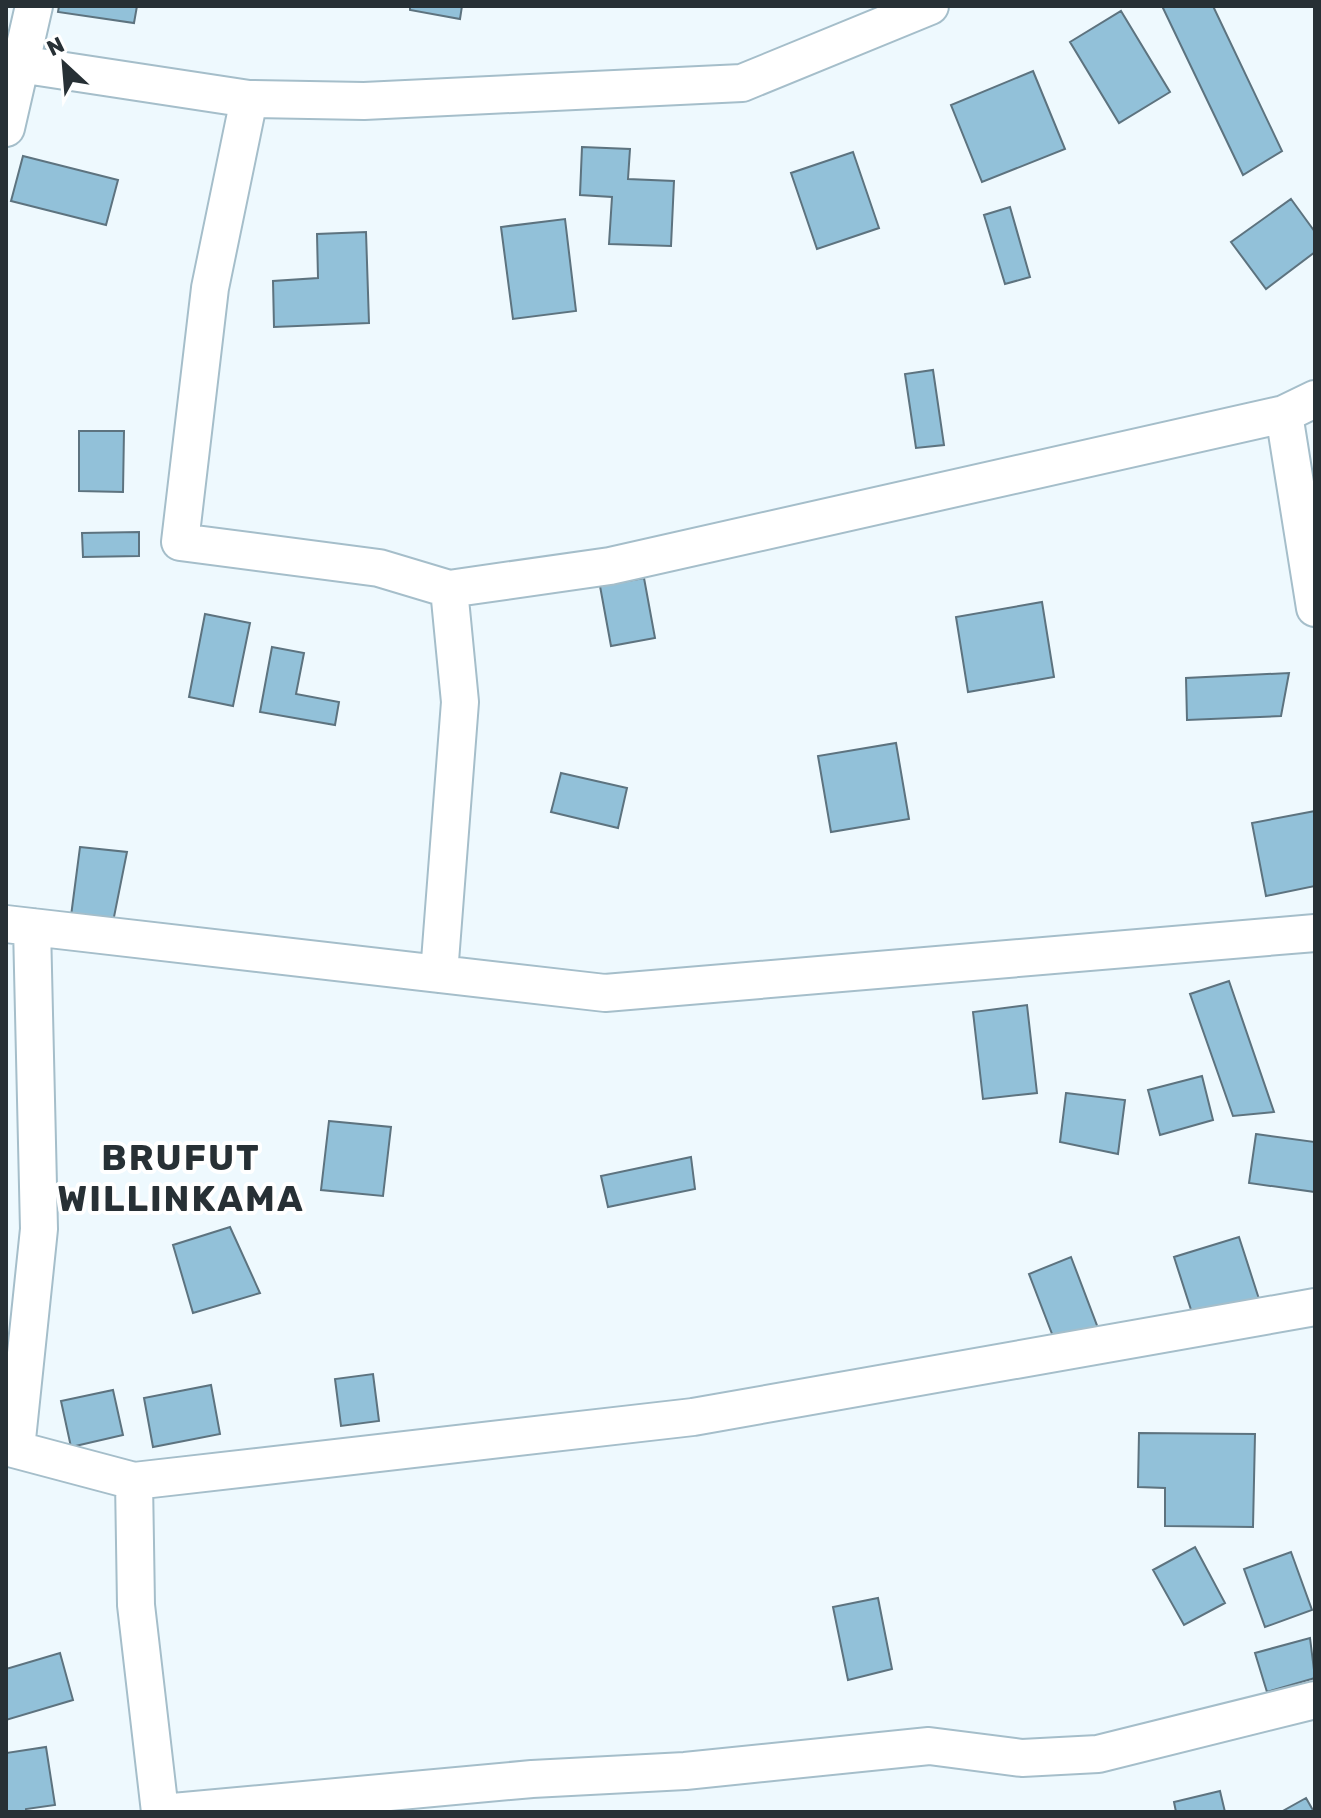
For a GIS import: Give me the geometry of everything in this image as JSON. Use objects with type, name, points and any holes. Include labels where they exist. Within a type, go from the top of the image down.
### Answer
[{"type":"street","points":[[6,128],[14,63],[34,6]]},
{"type":"street","points":[[14,63],[249,99],[364,101],[742,83],[930,6]]},
{"type":"street","points":[[249,99],[210,288],[180,542],[379,568],[449,589],[610,566],[1299,406],[1315,608]]},
{"type":"street","points":[[439,974],[460,702],[449,589]]},
{"type":"street","points":[[1315,933],[605,993],[19,926],[39,1229],[11,1448],[134,1481],[693,1417],[1315,1307]]},
{"type":"street","points":[[134,1481],[136,1605],[160,1812]]},
{"type":"street","points":[[173,1812],[532,1779],[685,1771],[929,1746],[1022,1758],[1098,1754],[1315,1700]]},
{"type":"building","points":[[59,6],[137,6],[134,23],[58,12]]},
{"type":"building","points":[[410,6],[462,6],[460,19],[410,10]]},
{"type":"building","points":[[1162,6],[1213,6],[1282,151],[1243,175]]},
{"type":"building","points":[[1121,11],[1170,92],[1119,123],[1070,42]]},
{"type":"building","points":[[1033,71],[1065,149],[982,182],[951,105]]},
{"type":"building","points":[[582,147],[630,149],[628,179],[674,181],[671,246],[609,244],[612,197],[580,195]]},
{"type":"building","points":[[853,152],[879,228],[817,249],[791,173]]},
{"type":"building","points":[[23,156],[118,180],[106,225],[11,201]]},
{"type":"building","points":[[1291,199],[1315,232],[1315,252],[1266,289],[1231,242]]},
{"type":"building","points":[[1010,207],[1030,277],[1005,284],[984,215]]},
{"type":"building","points":[[565,219],[576,311],[513,319],[501,227]]},
{"type":"building","points":[[366,232],[369,323],[274,327],[273,281],[318,278],[317,234]]},
{"type":"building","points":[[933,370],[944,445],[916,448],[905,374]]},
{"type":"building","points":[[79,431],[124,431],[123,492],[79,491]]},
{"type":"building","points":[[139,532],[139,556],[83,557],[82,533]]},
{"type":"building","points":[[644,578],[655,638],[611,646],[600,586]]},
{"type":"building","points":[[1042,602],[1054,677],[968,692],[956,617]]},
{"type":"building","points":[[205,614],[250,623],[233,706],[189,697]]},
{"type":"building","points":[[272,647],[304,653],[296,694],[339,702],[335,725],[260,712]]},
{"type":"building","points":[[1289,673],[1281,716],[1187,720],[1186,678]]},
{"type":"building","points":[[896,743],[909,819],[831,832],[818,756]]},
{"type":"building","points":[[561,773],[627,788],[618,828],[551,812]]},
{"type":"building","points":[[1315,811],[1315,886],[1266,896],[1252,823]]},
{"type":"building","points":[[80,847],[127,852],[113,922],[71,916]]},
{"type":"building","points":[[1229,981],[1274,1112],[1233,1116],[1190,994]]},
{"type":"building","points":[[1027,1005],[1037,1093],[983,1099],[973,1012]]},
{"type":"building","points":[[1202,1076],[1213,1120],[1160,1135],[1148,1090]]},
{"type":"building","points":[[1066,1093],[1125,1100],[1118,1154],[1060,1142]]},
{"type":"building","points":[[329,1121],[391,1127],[383,1196],[321,1190]]},
{"type":"building","points":[[1256,1134],[1315,1142],[1315,1192],[1249,1183]]},
{"type":"building","points":[[691,1157],[695,1189],[608,1207],[601,1176]]},
{"type":"building","points":[[230,1227],[260,1293],[193,1313],[173,1245]]},
{"type":"building","points":[[1239,1237],[1259,1299],[1194,1319],[1174,1257]]},
{"type":"building","points":[[1071,1257],[1101,1336],[1059,1352],[1029,1274]]},
{"type":"building","points":[[373,1374],[379,1421],[341,1426],[335,1379]]},
{"type":"building","points":[[211,1385],[220,1434],[153,1447],[144,1398]]},
{"type":"building","points":[[113,1390],[123,1435],[71,1447],[61,1401]]},
{"type":"building","points":[[1139,1433],[1255,1434],[1253,1527],[1165,1526],[1165,1488],[1138,1487]]},
{"type":"building","points":[[1195,1547],[1225,1603],[1184,1625],[1153,1570]]},
{"type":"building","points":[[1291,1552],[1312,1610],[1265,1627],[1244,1569]]},
{"type":"building","points":[[878,1598],[892,1669],[848,1680],[833,1607]]},
{"type":"building","points":[[1310,1638],[1315,1678],[1267,1692],[1255,1653]]},
{"type":"building","points":[[60,1653],[73,1700],[6,1720],[6,1669]]},
{"type":"building","points":[[46,1747],[55,1805],[26,1809],[26,1812],[6,1812],[6,1753]]},
{"type":"building","points":[[1220,1791],[1225,1812],[1176,1812],[1174,1802]]},
{"type":"building","points":[[1306,1798],[1314,1812],[1281,1812]]},
{"type":"district","name":"BRUFUT WILLINKAMA","points":[[181,1178]]}]
